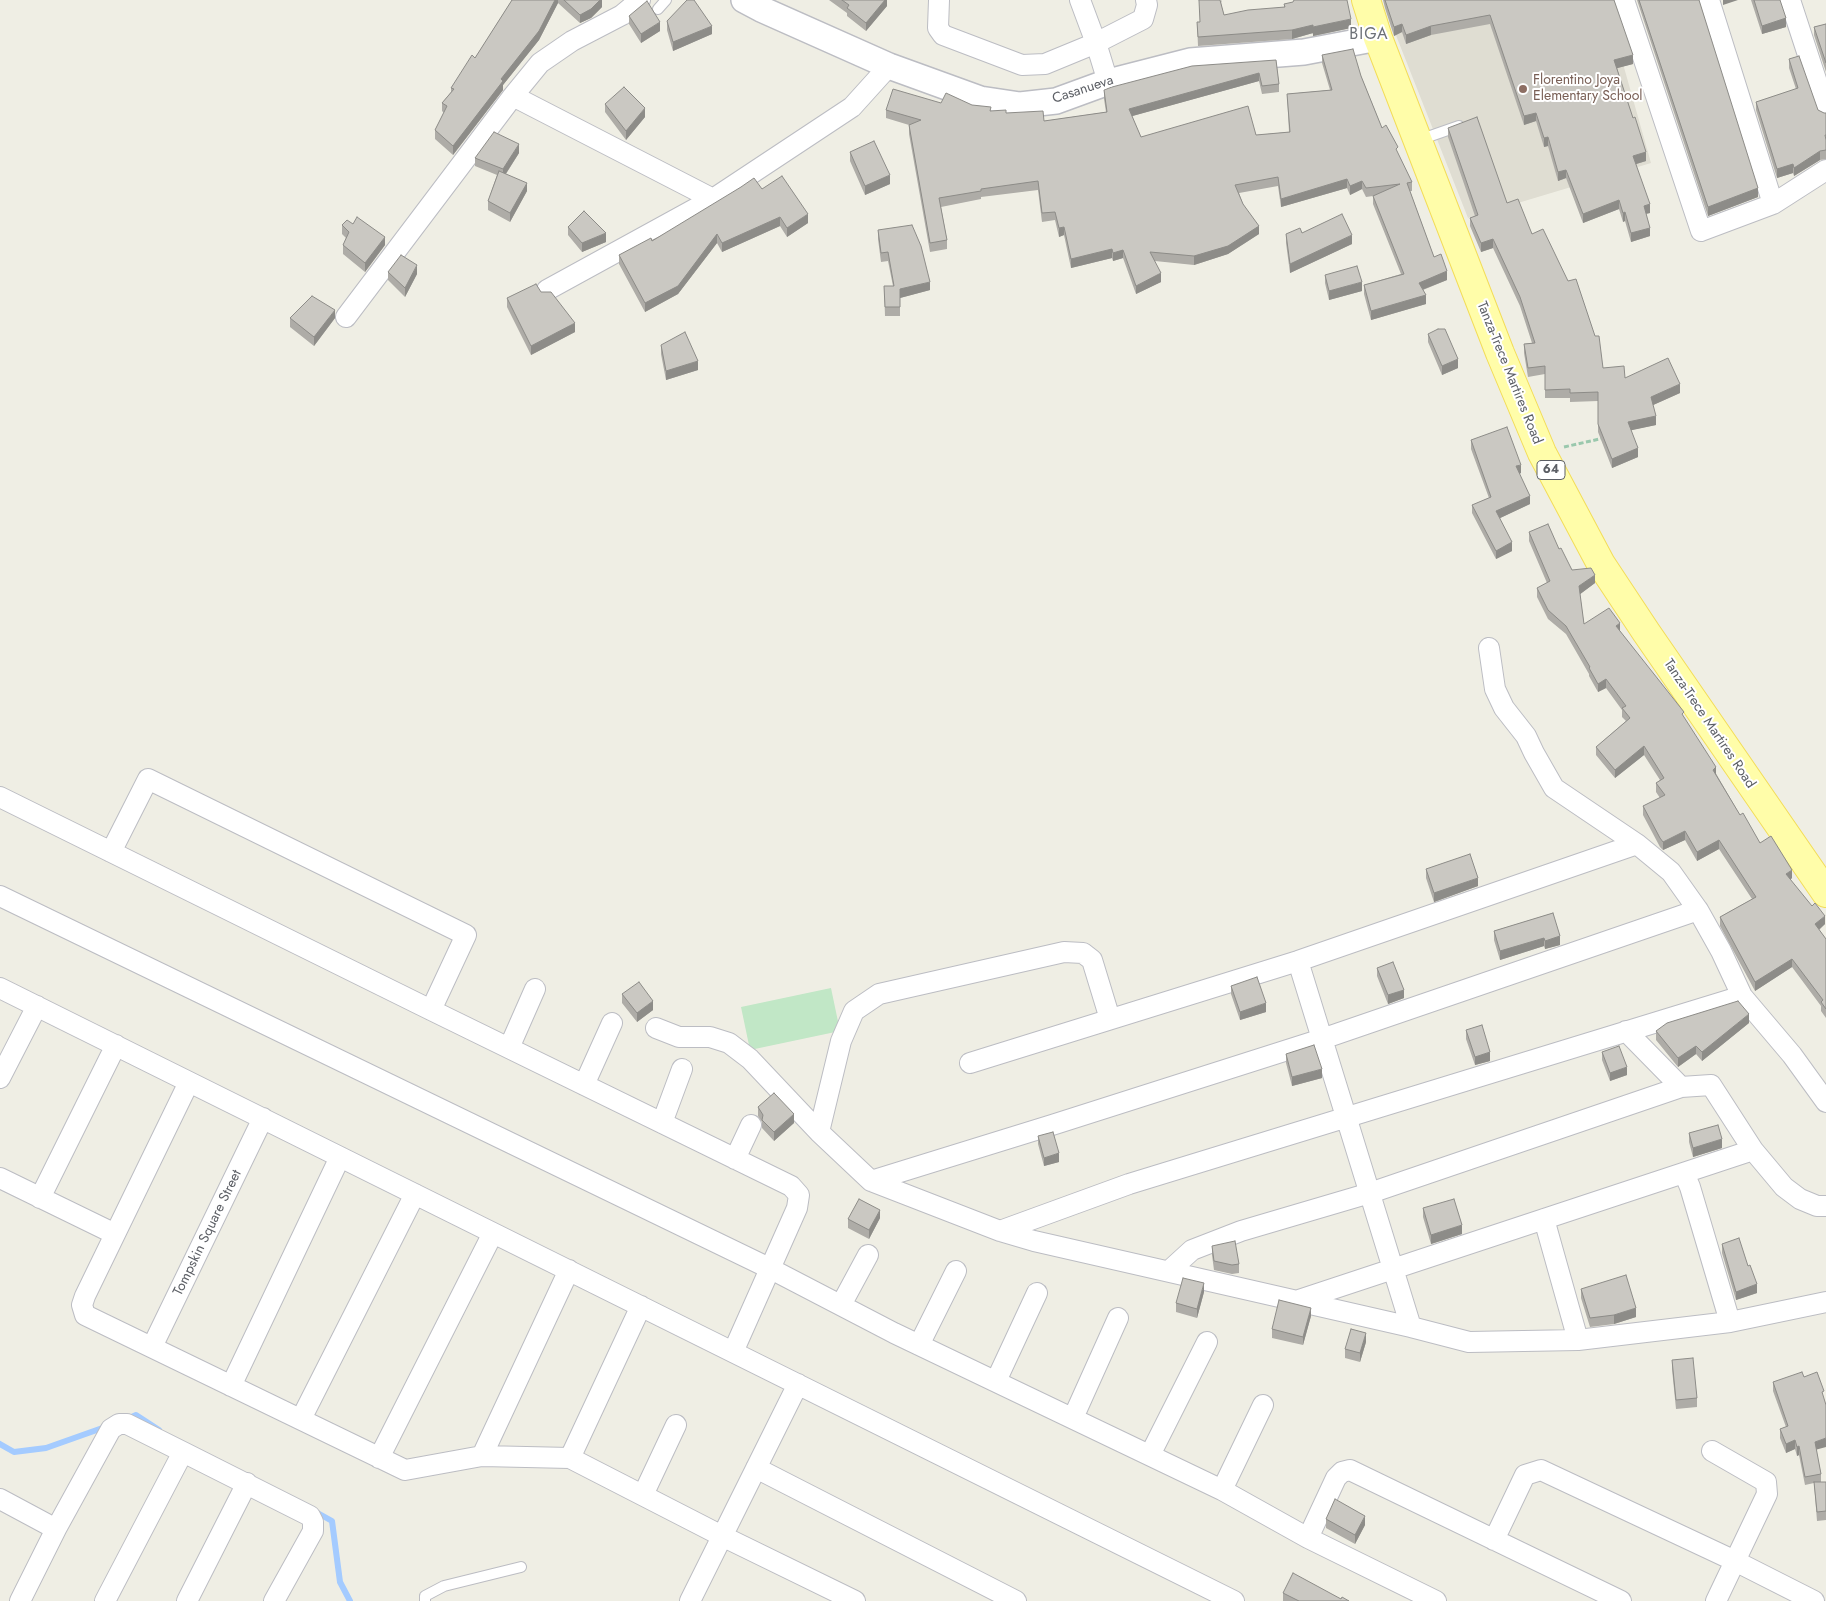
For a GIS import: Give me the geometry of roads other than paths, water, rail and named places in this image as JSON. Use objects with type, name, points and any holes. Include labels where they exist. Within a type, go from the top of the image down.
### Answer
[{"type":"main road","name":"Tanza-Trece Martires Road","points":[[1366,0],[1378,38],[1500,353],[1542,453],[1601,564],[1826,893]]},
{"type":"street","points":[[346,317],[512,96],[540,63],[572,41],[622,15],[640,0]]},
{"type":"street","name":"Casanueva","points":[[744,0],[761,10],[889,66],[980,99],[1020,106],[1056,101],[1108,82],[1190,61],[1304,52],[1378,38]]},
{"type":"street","points":[[938,0],[938,28],[942,35],[1022,65],[1045,64],[1096,43],[1143,19],[1147,4],[1146,0]]},
{"type":"street","points":[[1080,0],[1108,82]]},
{"type":"street","points":[[1624,0],[1701,231],[1773,204],[1826,170]]},
{"type":"street","points":[[1709,0],[1773,204]]},
{"type":"street","points":[[1790,0],[1826,110]]},
{"type":"street","points":[[547,290],[713,200],[852,107],[889,66]]},
{"type":"street","points":[[512,96],[713,200]]},
{"type":"street","points":[[1489,648],[1495,689],[1504,708],[1526,736],[1554,788],[1637,844],[1671,872],[1698,910],[1721,951],[1742,996],[1792,1055],[1826,1102]]},
{"type":"street","points":[[112,852],[148,779],[466,935],[432,1010]]},
{"type":"street","points":[[0,797],[790,1186],[799,1195],[797,1208],[733,1352]]},
{"type":"street","points":[[970,1063],[1298,962],[1637,844]]},
{"type":"street","points":[[0,896],[769,1268],[841,1306],[1222,1490],[1308,1538],[1436,1601]]},
{"type":"street","points":[[870,1181],[1322,1039],[1698,910]]},
{"type":"street","points":[[819,1132],[841,1041],[854,1011],[879,994],[1064,952],[1083,953],[1092,960],[1110,1019]]},
{"type":"street","points":[[1298,962],[1411,1327]]},
{"type":"street","points":[[0,988],[1234,1601]]},
{"type":"street","points":[[509,1048],[536,990]]},
{"type":"street","points":[[1000,1231],[1129,1184],[1742,996]]},
{"type":"street","points":[[0,1078],[37,1006]]},
{"type":"street","points":[[584,1085],[612,1023]]},
{"type":"street","points":[[656,1028],[679,1038],[710,1037],[729,1043],[750,1059],[819,1132],[870,1181],[1000,1231],[1469,1342],[1578,1340],[1730,1322],[1826,1302]]},
{"type":"street","points":[[1626,1031],[1681,1087]]},
{"type":"street","points":[[40,1198],[116,1045]]},
{"type":"street","points":[[662,1123],[682,1069]]},
{"type":"street","points":[[189,1082],[82,1306],[85,1314],[405,1470],[482,1456],[570,1458],[854,1601]]},
{"type":"street","points":[[1169,1271],[1192,1250],[1225,1237],[1370,1193],[1681,1087],[1711,1085],[1753,1150],[1784,1186],[1800,1199],[1817,1206],[1826,1206]]},
{"type":"street","name":"Tompskin Square Street","points":[[152,1347],[263,1118]]},
{"type":"street","points":[[735,1159],[751,1125]]},
{"type":"street","points":[[1296,1301],[1753,1150]]},
{"type":"street","points":[[231,1386],[340,1157]]},
{"type":"street","points":[[1684,1173],[1730,1322]]},
{"type":"street","points":[[0,1178],[115,1234]]},
{"type":"street","points":[[301,1420],[415,1194]]},
{"type":"street","points":[[1544,1219],[1578,1340]]},
{"type":"street","points":[[379,1458],[493,1233]]},
{"type":"street","points":[[841,1306],[868,1254]]},
{"type":"street","points":[[482,1456],[569,1270]]},
{"type":"street","points":[[919,1344],[956,1270]]},
{"type":"street","points":[[996,1381],[1037,1293]]},
{"type":"street","points":[[570,1458],[641,1306]]},
{"type":"street","points":[[1073,1418],[1118,1318]]},
{"type":"street","points":[[1150,1455],[1207,1342]]},
{"type":"street","points":[[690,1601],[798,1384]]},
{"type":"street","points":[[1222,1490],[1263,1405]]},
{"type":"street","points":[[20,1601],[56,1529],[111,1429],[119,1424],[127,1424],[310,1516],[313,1522],[313,1531],[274,1601]]},
{"type":"street","points":[[643,1495],[676,1425]]},
{"type":"street","points":[[1712,1451],[1766,1482],[1767,1494],[1716,1601]]},
{"type":"street","points":[[105,1601],[183,1452]]},
{"type":"street","points":[[756,1468],[1016,1601]]},
{"type":"street","points":[[1308,1538],[1336,1478],[1342,1472],[1350,1470],[1621,1601]]},
{"type":"street","points":[[1494,1540],[1525,1475],[1541,1470],[1735,1561],[1814,1601]]},
{"type":"street","points":[[187,1601],[246,1483]]},
{"type":"street","points":[[0,1499],[56,1529]]},
{"type":"lane","points":[[658,9],[666,0]]},
{"type":"lane","points":[[1418,140],[1468,123]]},
{"type":"lane","points":[[425,1601],[425,1596],[444,1586],[520,1567]]},
{"type":"waterway","points":[[127,1419],[136,1415],[159,1430]]},
{"type":"waterway","points":[[0,1444],[14,1452],[46,1448],[108,1426]]},
{"type":"waterway","points":[[314,1511],[332,1521],[340,1582],[350,1601]]},
{"type":"place","name":"Florentino Joya Elementary School","points":[[1523,89]]},
{"type":"district","name":"BIGA","points":[[1369,35]]}]
